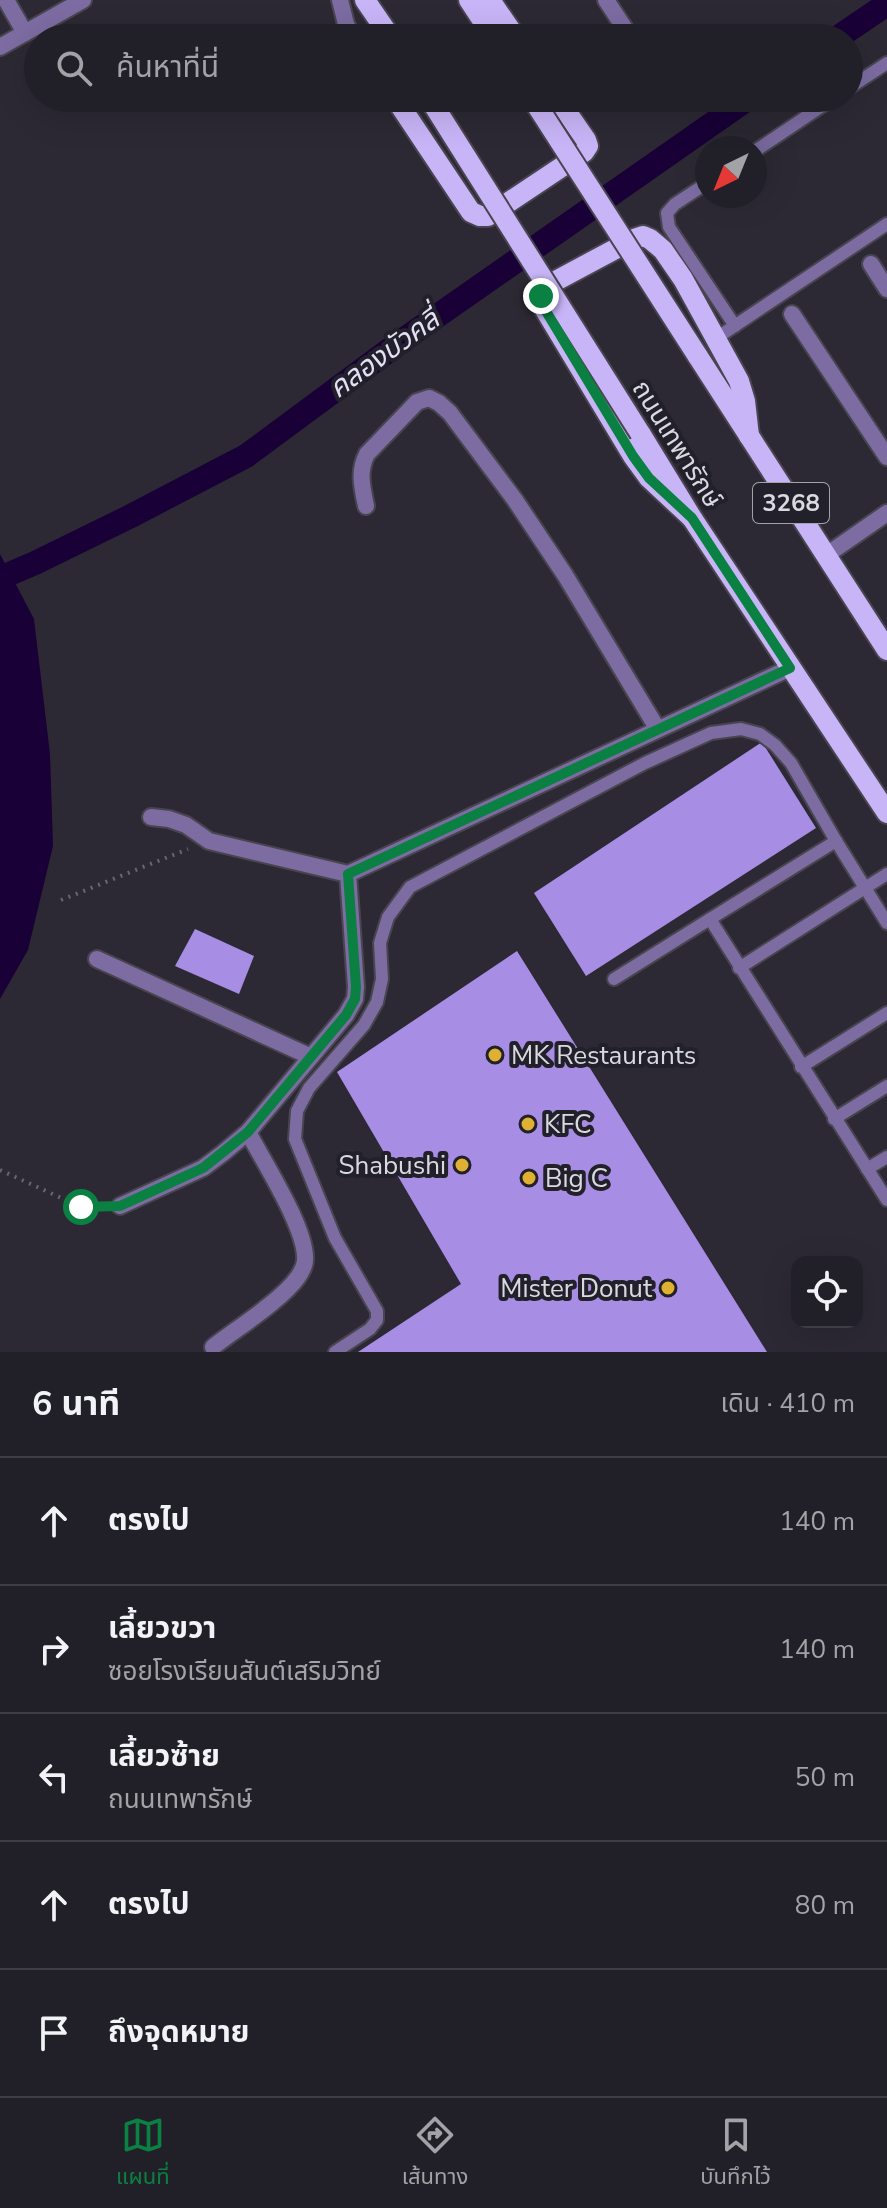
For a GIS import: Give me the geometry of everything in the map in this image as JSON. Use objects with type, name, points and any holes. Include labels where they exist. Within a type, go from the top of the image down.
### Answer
[{"type":"main road","points":[[469,0],[485,24]]},
{"type":"main road","points":[[490,0],[506,24]]},
{"type":"main road","points":[[404,112],[471,212],[488,216],[584,152],[588,146],[586,140],[567,112]]},
{"type":"main road","name":"ถนนเทพารักษ์","points":[[438,112],[692,518],[887,813]]},
{"type":"main road","name":"3268","points":[[541,112],[887,650]]},
{"type":"main road","points":[[692,518],[649,478],[633,456],[541,303],[541,296],[550,284],[634,239],[643,236],[650,239],[663,250],[683,279],[739,381],[749,436]]},
{"type":"street","points":[[6,0],[24,31]]},
{"type":"street","points":[[41,24],[83,0]]},
{"type":"street","points":[[340,0],[346,24]]},
{"type":"street","points":[[606,0],[622,24]]},
{"type":"street","points":[[0,47],[24,34]]},
{"type":"street","points":[[871,264],[887,289]]},
{"type":"street","points":[[792,314],[887,457]]},
{"type":"street","points":[[366,506],[360,482],[362,464],[367,454],[417,402],[429,398],[439,403],[478,450],[546,546],[657,728]]},
{"type":"street","points":[[825,556],[887,513]]},
{"type":"street","points":[[151,817],[186,825],[209,841],[348,874],[790,668]]},
{"type":"street","points":[[120,1206],[203,1168],[248,1132],[346,1015],[355,999],[356,987],[348,874]]},
{"type":"street","points":[[97,959],[309,1056]]},
{"type":"street","points":[[213,1347],[283,1292],[298,1277],[305,1262],[295,1223],[248,1132]]},
{"type":"lane","points":[[863,79],[887,63]]},
{"type":"lane","points":[[767,143],[813,112]]},
{"type":"lane","points":[[695,191],[667,213],[669,227],[735,326]]},
{"type":"lane","points":[[715,339],[887,224]]},
{"type":"lane","points":[[335,1352],[370,1329],[377,1320],[377,1311],[335,1238],[295,1139],[297,1111],[309,1088],[364,1025],[377,1002],[382,979],[380,943],[388,917],[410,887],[645,763],[711,733],[741,729],[760,734],[791,763],[887,923]]},
{"type":"lane","points":[[614,979],[836,841]]},
{"type":"lane","points":[[739,968],[887,874]]},
{"type":"lane","points":[[710,919],[887,1200]]},
{"type":"lane","points":[[801,1067],[887,1013]]},
{"type":"lane","points":[[834,1119],[887,1086]]},
{"type":"lane","points":[[867,1169],[887,1157]]},
{"type":"path","points":[[61,900],[209,841]]},
{"type":"path","points":[[0,1170],[81,1207],[120,1206]]},
{"type":"shaded area","points":[[0,554],[34,619],[50,754],[53,846],[28,950],[0,999]]},
{"type":"building","points":[[762,742],[816,828],[586,976],[534,893]]},
{"type":"building","points":[[195,929],[254,956],[239,994],[175,966]]},
{"type":"building","name":"Big C","points":[[517,951],[767,1352],[358,1352],[461,1284],[337,1072]]},
{"type":"waterway","name":"คลองบัวคลี่","points":[[858,24],[887,4]]},
{"type":"waterway","name":"คลองบัวคลี่","points":[[0,578],[131,516],[246,456],[400,342],[729,112]]},
{"type":"place","name":"MK Restaurants","points":[[495,1055]]},
{"type":"place","name":"KFC","points":[[528,1124]]},
{"type":"place","name":"Shabushi","points":[[462,1165]]},
{"type":"place","name":"Big C","points":[[529,1178]]},
{"type":"place","name":"Mister Donut","points":[[668,1288]]},
{"type":"route","points":[[81,1207],[120,1206],[203,1168],[248,1132],[346,1015],[355,999],[356,987],[348,874],[790,668],[692,518],[649,478],[633,456],[541,303],[541,296]]}]
